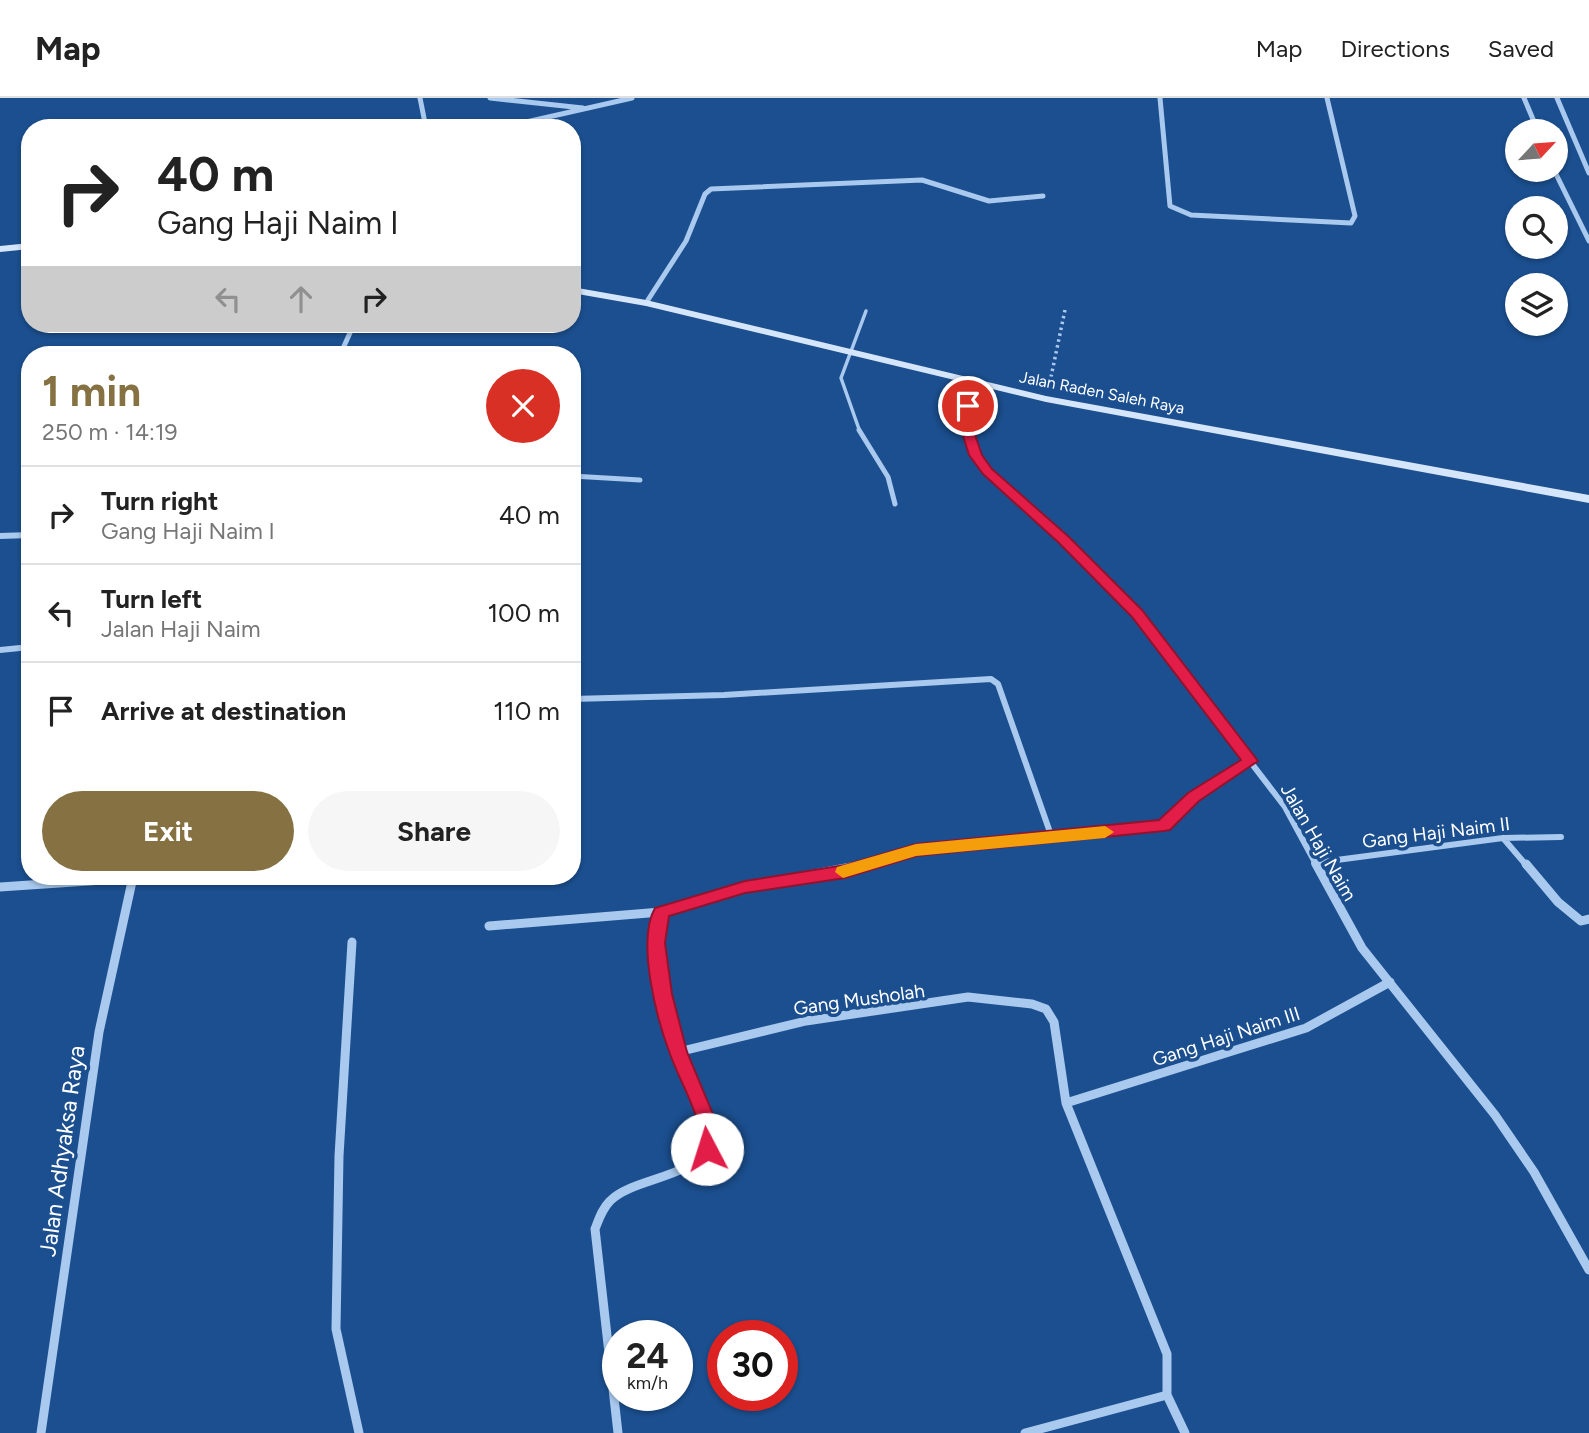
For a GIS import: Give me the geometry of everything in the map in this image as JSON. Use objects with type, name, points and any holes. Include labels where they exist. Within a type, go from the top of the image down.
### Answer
[{"type":"main road","points":[[0,249],[21,247]]},
{"type":"main road","name":"Jalan Raden Saleh Raya","points":[[581,292],[646,303],[848,354],[1046,399],[1589,499]]},
{"type":"street","points":[[420,98],[424,119]]},
{"type":"street","points":[[490,98],[592,109]]},
{"type":"street","points":[[544,119],[632,98]]},
{"type":"street","points":[[1160,98],[1170,206],[1191,215],[1351,223],[1355,216],[1327,98]]},
{"type":"street","points":[[1524,98],[1533,119]]},
{"type":"street","points":[[1557,98],[1589,173]]},
{"type":"street","points":[[646,303],[687,241],[705,194],[711,189],[922,180],[941,183],[981,200],[999,202],[1043,196]]},
{"type":"street","points":[[1560,182],[1589,241]]},
{"type":"street","name":"Jalan Haji Naim","points":[[968,382],[967,429],[976,455],[988,472],[1064,540],[1137,614],[1251,761],[1285,807],[1362,948],[1503,1126],[1534,1172],[1589,1270]]},
{"type":"street","points":[[0,536],[21,535]]},
{"type":"street","points":[[0,650],[21,648]]},
{"type":"street","points":[[581,699],[724,695],[991,679],[998,684],[1052,838]]},
{"type":"street","points":[[489,926],[661,912],[745,887],[845,871],[916,850],[1164,825],[1193,797],[1251,761]]},
{"type":"street","name":"Gang Haji Naim II","points":[[1314,863],[1503,838],[1561,837]]},
{"type":"street","points":[[1503,838],[1558,902],[1581,921],[1589,919]]},
{"type":"street","points":[[0,887],[27,885]]},
{"type":"street","name":"Jalan Adhyaksa Raya","points":[[41,1433],[99,1032],[131,885]]},
{"type":"street","points":[[618,1433],[596,1229],[599,1212],[627,1187],[669,1177],[707,1149],[710,1131],[678,1052],[663,994],[656,943],[661,912]]},
{"type":"street","points":[[352,942],[339,1156],[336,1329],[359,1433]]},
{"type":"street","name":"Gang Haji Naim III","points":[[1066,1103],[1306,1028],[1390,982]]},
{"type":"street","name":"Gang Musholah","points":[[678,1052],[806,1021],[968,997],[1032,1004],[1046,1009],[1054,1022],[1066,1103]]},
{"type":"street","points":[[1066,1103],[1167,1354],[1167,1395],[1185,1433]]},
{"type":"street","points":[[1025,1433],[1167,1395]]},
{"type":"lane","points":[[866,311],[841,378],[856,425],[888,477],[895,504]]},
{"type":"lane","points":[[581,477],[640,480]]},
{"type":"path","points":[[1046,399],[1065,310]]},
{"type":"slow traffic","points":[[843,872],[916,850],[1105,832]]},
{"type":"route","points":[[707,1149],[710,1131],[678,1052],[663,994],[656,943],[661,912],[745,887],[845,871],[916,850],[1164,825],[1193,797],[1251,761],[1137,614],[1064,540],[988,472],[976,455],[967,429],[968,406]]}]
